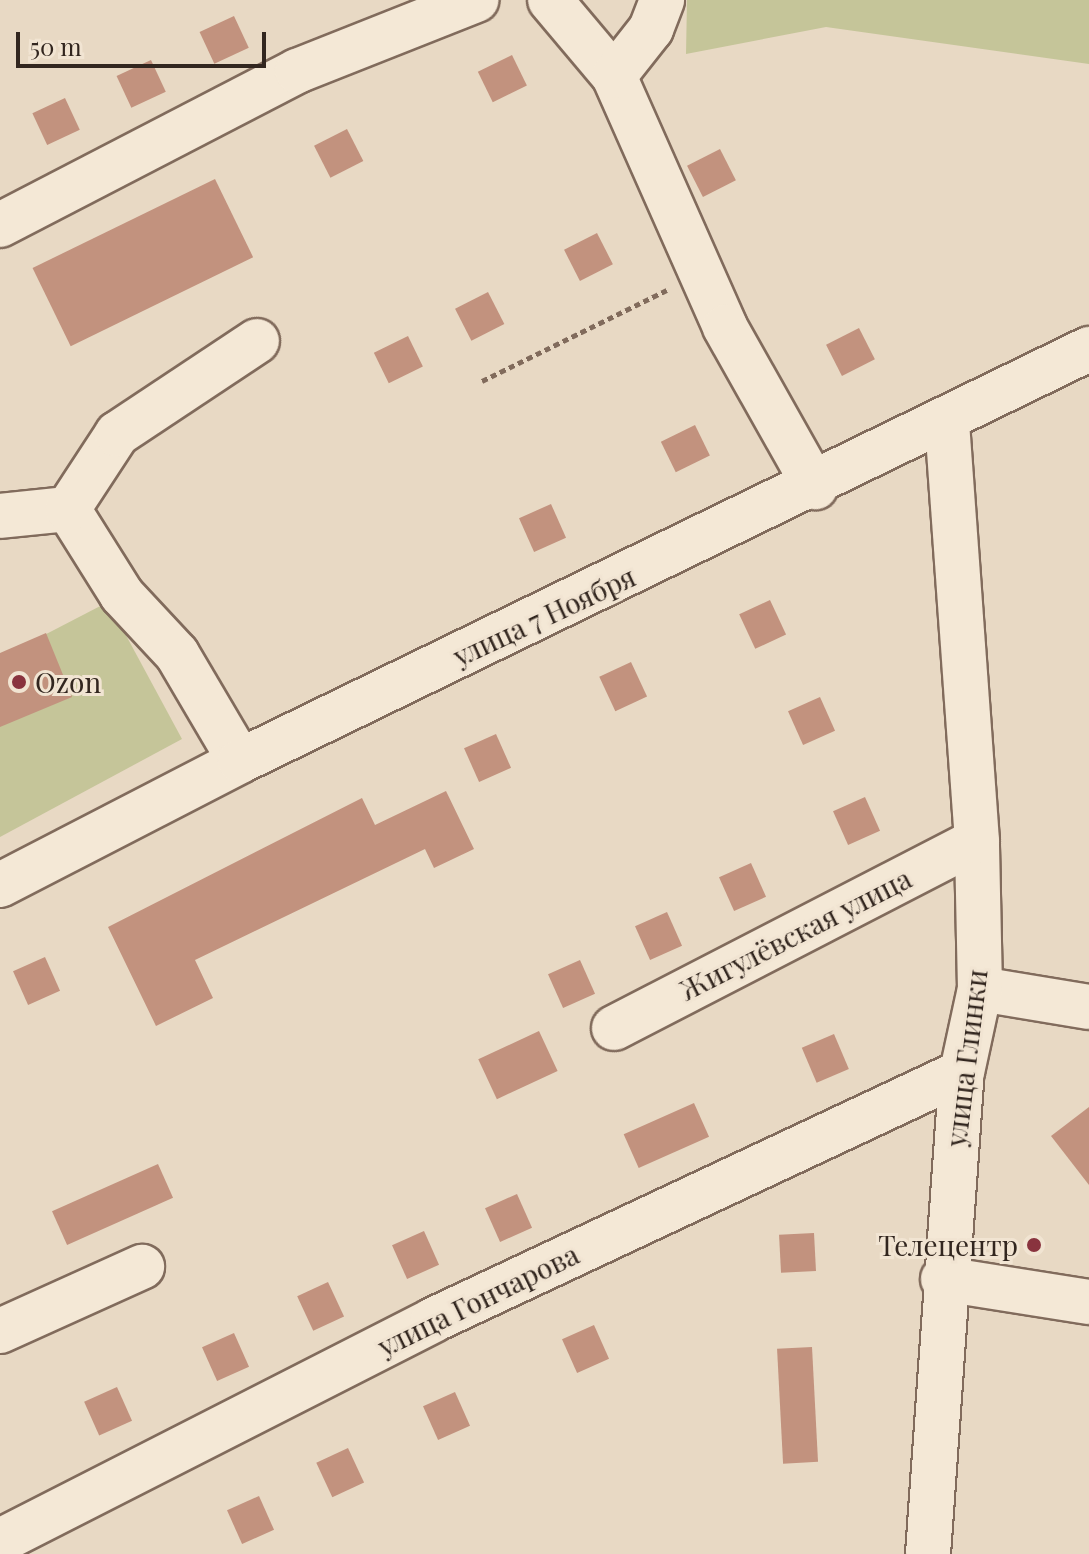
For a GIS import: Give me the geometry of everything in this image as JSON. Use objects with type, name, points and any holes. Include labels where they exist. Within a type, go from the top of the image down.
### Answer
[{"type":"street","points":[[0,225],[297,71],[476,0]]},
{"type":"street","points":[[550,0],[614,76],[701,274],[815,487]]},
{"type":"street","points":[[614,76],[651,29],[662,0]]},
{"type":"street","points":[[68,509],[117,434],[257,341]]},
{"type":"street","name":"улица 7 Ноября","points":[[0,885],[240,761],[815,487],[1089,349]]},
{"type":"street","name":"улица Глинки","points":[[928,1554],[943,1279],[962,1072],[980,989],[977,841],[947,418]]},
{"type":"street","points":[[0,516],[68,509]]},
{"type":"street","points":[[68,509],[122,595],[177,654],[240,761]]},
{"type":"street","name":"Жигулёвская улица","points":[[614,1028],[977,841]]},
{"type":"street","points":[[980,989],[1089,1007]]},
{"type":"street","name":"улица Гончарова","points":[[0,1541],[433,1320],[962,1072]]},
{"type":"street","points":[[0,1331],[142,1267]]},
{"type":"street","points":[[943,1279],[1089,1302]]},
{"type":"path","points":[[482,381],[701,274]]},
{"type":"green space","points":[[687,0],[1089,0],[1089,64],[826,27],[686,54]]},
{"type":"green space","points":[[108,602],[182,739],[0,837],[0,658]]},
{"type":"building","points":[[234,16],[249,48],[214,64],[200,32]]},
{"type":"building","points":[[512,55],[527,86],[493,102],[478,72]]},
{"type":"building","points":[[151,60],[166,92],[131,108],[117,76]]},
{"type":"building","points":[[65,98],[80,130],[47,145],[32,113]]},
{"type":"building","points":[[347,129],[363,161],[330,178],[314,146]]},
{"type":"building","points":[[720,149],[736,180],[703,197],[687,166]]},
{"type":"building","points":[[215,179],[253,257],[71,346],[33,268]]},
{"type":"building","points":[[597,233],[613,264],[580,281],[564,250]]},
{"type":"building","points":[[488,292],[504,324],[471,341],[455,309]]},
{"type":"building","points":[[859,328],[875,359],[842,376],[826,345]]},
{"type":"building","points":[[408,336],[423,367],[389,383],[374,353]]},
{"type":"building","points":[[695,425],[710,456],[676,472],[661,442]]},
{"type":"building","points":[[551,504],[566,538],[534,552],[519,518]]},
{"type":"building","points":[[770,600],[786,634],[755,649],[739,614]]},
{"type":"building","points":[[46,633],[72,697],[0,727],[0,653]]},
{"type":"building","points":[[631,662],[647,696],[615,711],[599,677]]},
{"type":"building","points":[[820,697],[835,731],[803,745],[788,711]]},
{"type":"building","points":[[496,734],[511,768],[479,782],[464,748]]},
{"type":"building","points":[[446,791],[474,849],[434,868],[425,849],[195,960],[213,998],[156,1026],[108,927],[362,798],[375,825]]},
{"type":"building","points":[[865,797],[880,831],[848,845],[833,811]]},
{"type":"building","points":[[751,863],[766,897],[734,911],[719,877]]},
{"type":"building","points":[[667,912],[682,946],[650,960],[635,926]]},
{"type":"building","points":[[45,957],[60,991],[28,1005],[13,971]]},
{"type":"building","points":[[580,960],[595,994],[563,1008],[548,974]]},
{"type":"building","points":[[539,1031],[558,1071],[497,1099],[478,1059]]},
{"type":"building","points":[[834,1034],[849,1069],[817,1083],[802,1048]]},
{"type":"building","points":[[694,1103],[709,1137],[639,1168],[624,1134]]},
{"type":"building","points":[[1089,1107],[1089,1185],[1051,1136]]},
{"type":"building","points":[[158,1164],[173,1198],[67,1245],[52,1211]]},
{"type":"building","points":[[517,1194],[532,1228],[500,1242],[485,1208]]},
{"type":"building","points":[[424,1231],[439,1265],[407,1279],[392,1245]]},
{"type":"building","points":[[814,1233],[816,1271],[781,1273],[779,1235]]},
{"type":"building","points":[[328,1282],[344,1316],[313,1331],[297,1296]]},
{"type":"building","points":[[594,1325],[609,1359],[577,1373],[562,1339]]},
{"type":"building","points":[[234,1333],[249,1367],[217,1381],[202,1347]]},
{"type":"building","points":[[812,1347],[818,1462],[783,1464],[777,1349]]},
{"type":"building","points":[[117,1387],[132,1421],[99,1435],[84,1402]]},
{"type":"building","points":[[455,1392],[470,1426],[438,1440],[423,1406]]},
{"type":"building","points":[[348,1448],[364,1482],[332,1497],[316,1463]]},
{"type":"building","points":[[259,1496],[274,1530],[242,1544],[227,1510]]},
{"type":"place","name":"Ozon","points":[[19,682]]},
{"type":"place","name":"Телецентр","points":[[1034,1245]]}]
